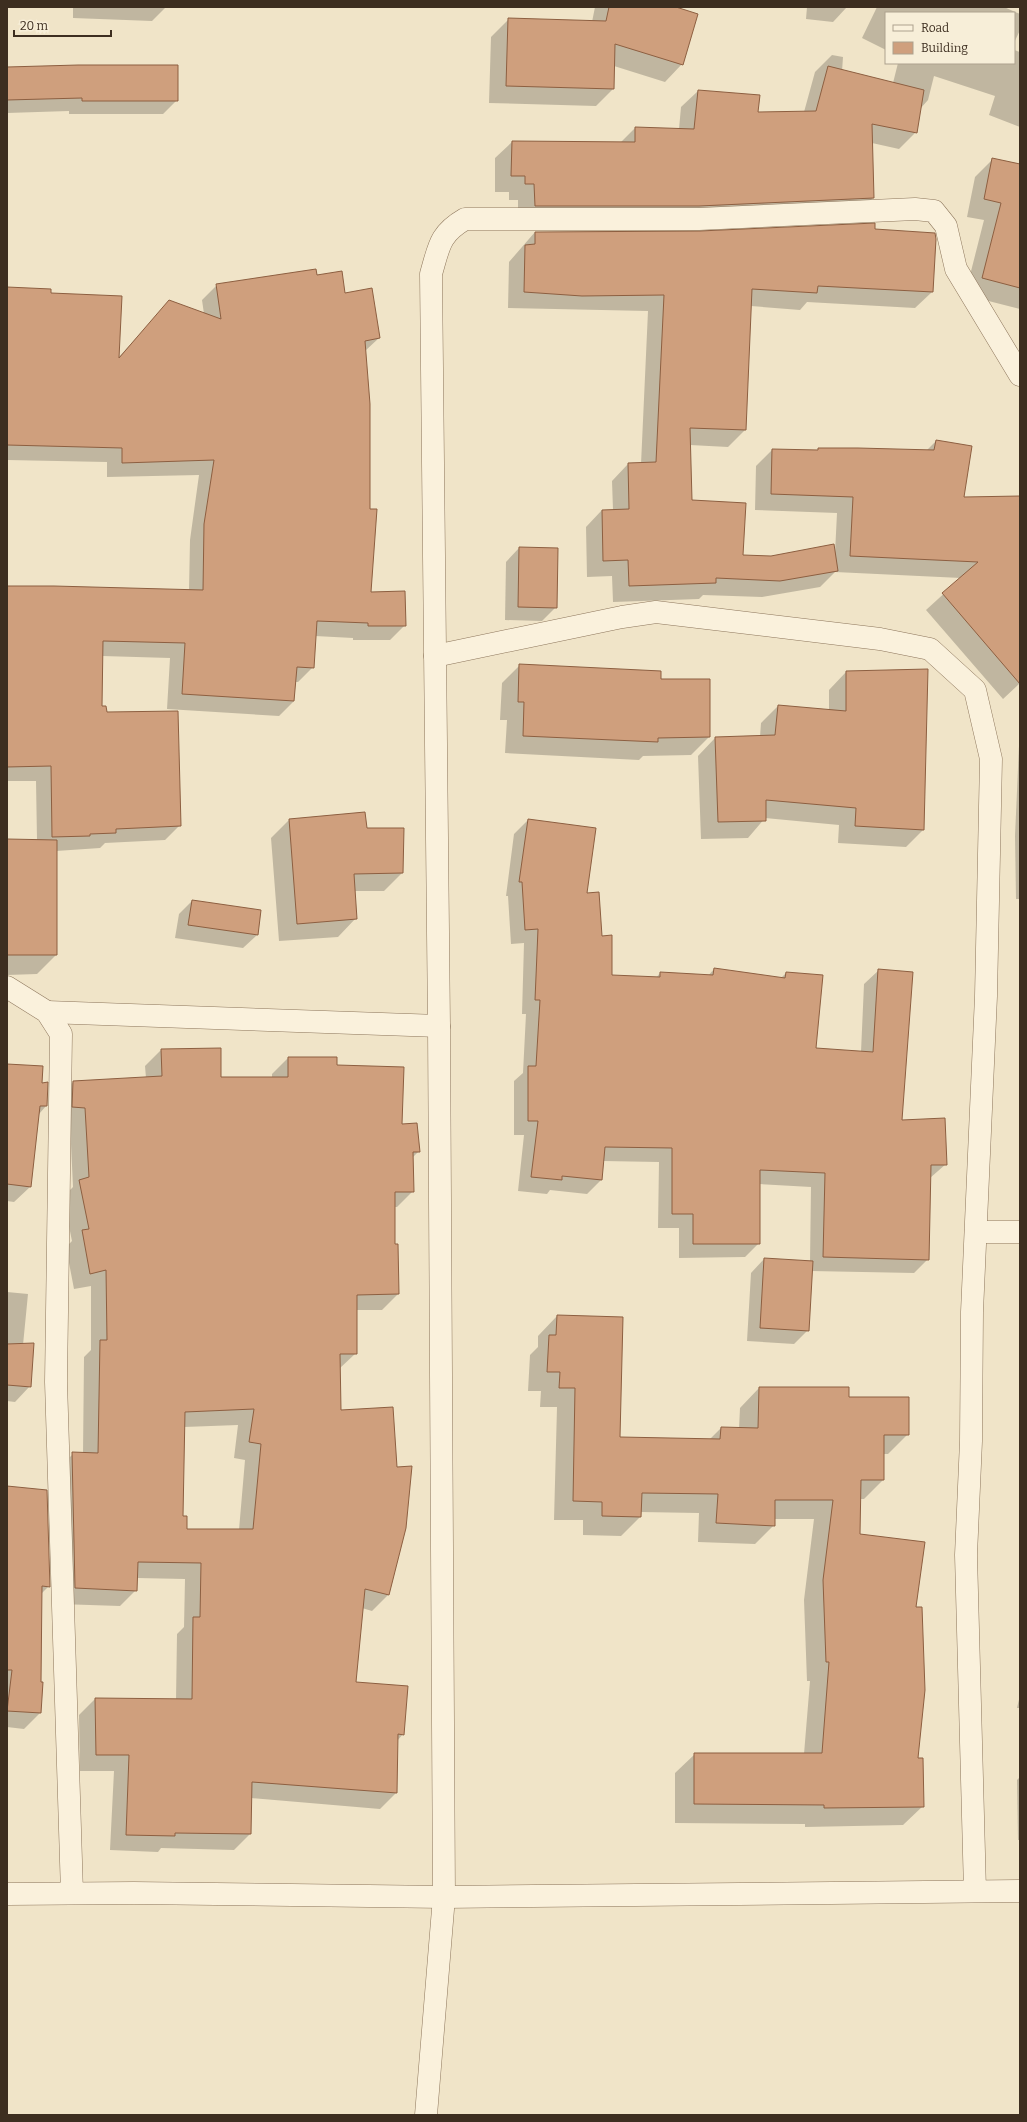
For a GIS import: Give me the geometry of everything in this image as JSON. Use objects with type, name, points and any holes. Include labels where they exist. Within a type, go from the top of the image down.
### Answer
[{"type":"street","points":[[426,2115],[444,1897],[439,1026],[430,274],[442,238],[450,228],[465,219],[699,219],[915,209],[934,211],[946,226],[956,269],[1020,375]]},
{"type":"street","points":[[435,656],[622,616],[656,612],[880,640],[930,649],[975,690],[991,759],[986,996],[972,1312],[971,1440],[966,1555],[975,1891]]},
{"type":"street","points":[[7,987],[48,1012],[61,1034],[56,1382],[72,1893]]},
{"type":"street","points":[[48,1012],[439,1026]]},
{"type":"street","points":[[976,1232],[1020,1232]]},
{"type":"street","points":[[7,1894],[72,1893],[444,1897],[1020,1891]]},
{"type":"building","points":[[609,7],[676,7],[698,14],[683,65],[615,44],[614,89],[506,86],[508,18],[606,21]]},
{"type":"building","points":[[178,65],[178,101],[82,101],[82,98],[7,100],[7,67]]},
{"type":"building","points":[[828,66],[924,90],[917,133],[872,124],[874,198],[699,206],[535,206],[534,184],[525,184],[525,176],[511,176],[512,141],[635,142],[635,127],[694,129],[698,90],[760,95],[758,112],[816,111]]},
{"type":"building","points":[[992,158],[1020,164],[1020,288],[982,278],[1001,203],[984,199]]},
{"type":"building","points":[[875,223],[875,229],[935,233],[936,239],[933,292],[818,286],[817,293],[752,289],[746,430],[690,428],[692,500],[746,503],[743,555],[771,556],[834,544],[838,571],[780,581],[716,578],[716,583],[629,586],[628,560],[603,561],[602,510],[629,509],[628,463],[656,462],[664,295],[582,296],[524,292],[525,245],[535,244],[535,232],[700,231]]},
{"type":"building","points":[[316,269],[317,275],[342,271],[345,293],[372,288],[380,338],[365,341],[370,404],[370,509],[377,509],[371,592],[405,591],[406,626],[368,626],[368,623],[317,621],[314,668],[297,667],[294,701],[182,694],[185,643],[103,641],[102,706],[106,706],[107,712],[178,711],[181,826],[116,829],[116,833],[90,834],[90,836],[52,837],[51,766],[7,767],[7,586],[203,590],[204,524],[214,460],[122,463],[122,448],[7,445],[7,287],[51,289],[51,293],[122,296],[119,358],[169,300],[221,319],[216,284]]},
{"type":"building","points":[[936,440],[972,446],[964,497],[1020,496],[1020,684],[942,593],[978,562],[850,556],[853,497],[771,494],[772,449],[818,450],[818,448],[858,448],[934,450]]},
{"type":"building","points":[[519,547],[558,548],[557,608],[518,607]]},
{"type":"building","points":[[519,664],[661,671],[661,679],[710,679],[710,737],[658,738],[658,742],[523,736],[524,702],[518,702]]},
{"type":"building","points":[[928,669],[924,830],[855,826],[856,808],[766,800],[766,821],[718,822],[715,737],[775,735],[778,705],[846,711],[846,671]]},
{"type":"building","points":[[365,812],[367,828],[404,828],[403,873],[354,874],[357,919],[297,924],[289,819]]},
{"type":"building","points":[[528,819],[596,828],[587,893],[599,892],[602,936],[612,935],[612,975],[660,977],[660,972],[713,975],[714,968],[785,978],[786,972],[823,975],[816,1048],[873,1052],[878,969],[913,972],[902,1120],[945,1118],[947,1165],[931,1165],[929,1260],[823,1257],[825,1173],[760,1170],[760,1244],[693,1244],[693,1214],[672,1214],[672,1148],[605,1147],[602,1180],[562,1176],[562,1180],[531,1177],[538,1121],[528,1121],[528,1066],[536,1066],[540,1000],[535,1000],[538,929],[525,930],[522,882],[519,882]]},
{"type":"building","points":[[7,839],[57,840],[57,955],[7,955]]},
{"type":"building","points":[[192,900],[261,910],[258,935],[188,925]]},
{"type":"building","points":[[221,1048],[221,1077],[288,1077],[288,1057],[337,1057],[337,1065],[404,1067],[402,1124],[417,1123],[420,1152],[413,1152],[414,1192],[395,1192],[395,1244],[398,1244],[399,1294],[357,1295],[357,1354],[340,1354],[341,1410],[393,1407],[397,1467],[412,1466],[406,1528],[389,1595],[365,1589],[356,1682],[408,1686],[404,1735],[398,1734],[397,1793],[252,1782],[251,1834],[175,1833],[175,1836],[126,1835],[129,1755],[96,1755],[95,1698],[192,1699],[193,1617],[200,1617],[201,1563],[138,1562],[137,1591],[75,1588],[72,1452],[98,1453],[100,1340],[107,1340],[106,1270],[90,1274],[82,1230],[89,1229],[79,1180],[89,1177],[85,1108],[72,1107],[73,1081],[162,1076],[161,1049]],"holes":[[[254,1409],[249,1442],[261,1444],[253,1529],[187,1529],[187,1516],[183,1516],[185,1412]]]},
{"type":"building","points":[[7,1064],[43,1066],[42,1083],[48,1082],[47,1106],[40,1106],[31,1187],[7,1184]]},
{"type":"building","points":[[764,1258],[813,1261],[809,1331],[760,1328]]},
{"type":"building","points":[[557,1315],[623,1317],[620,1437],[720,1439],[721,1427],[758,1428],[759,1387],[849,1387],[849,1397],[909,1397],[909,1435],[884,1435],[884,1480],[861,1480],[860,1534],[925,1542],[916,1607],[922,1607],[925,1690],[918,1758],[923,1758],[924,1807],[824,1808],[824,1805],[694,1804],[694,1753],[822,1753],[829,1662],[826,1662],[823,1580],[833,1500],[775,1500],[775,1526],[716,1523],[718,1494],[642,1493],[641,1517],[602,1516],[602,1502],[573,1501],[575,1388],[559,1388],[560,1372],[547,1372],[549,1335],[556,1335]]},
{"type":"building","points":[[34,1343],[31,1387],[7,1385],[7,1344]]},
{"type":"building","points":[[7,1486],[47,1490],[50,1587],[42,1586],[41,1682],[43,1682],[41,1713],[7,1711],[12,1670],[7,1670]]}]
